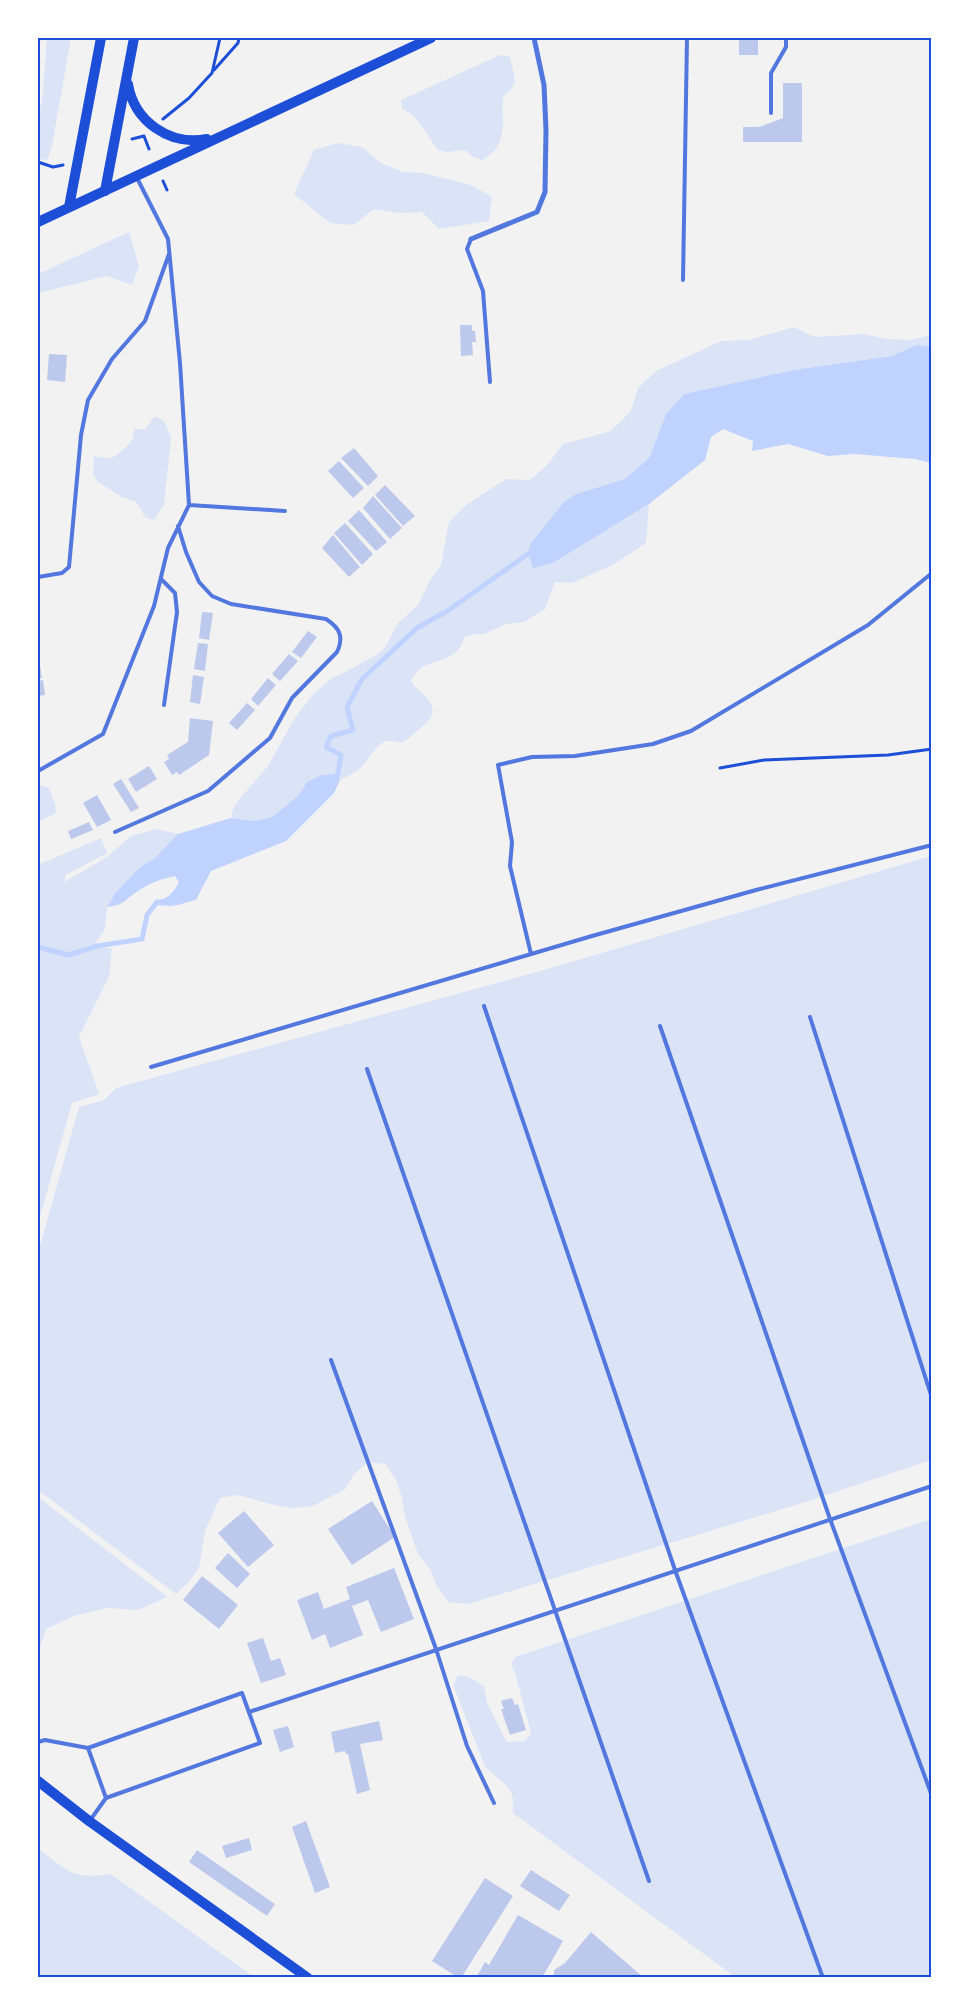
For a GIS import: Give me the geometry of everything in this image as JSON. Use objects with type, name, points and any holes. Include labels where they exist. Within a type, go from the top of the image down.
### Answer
[{"type":"main road","points":[[69,207],[101,38]]},
{"type":"main road","points":[[105,190],[134,38]]},
{"type":"main road","points":[[38,222],[432,38]]},
{"type":"main road","points":[[128,71],[128,84],[133,104],[139,114],[153,128],[174,137],[199,141],[218,137]]},
{"type":"main road","points":[[38,1781],[89,1821],[308,1978]]},
{"type":"street","points":[[472,239],[537,212],[545,192],[544,85],[534,38]]},
{"type":"lane","points":[[683,280],[687,38]]},
{"type":"lane","points":[[771,113],[771,73],[786,47],[786,38]]},
{"type":"lane","points":[[38,771],[103,734],[154,606],[168,548],[189,505],[180,363],[168,239],[136,176]]},
{"type":"lane","points":[[472,239],[467,249],[483,291],[490,382]]},
{"type":"lane","points":[[38,577],[62,573],[69,567],[81,435],[88,400],[112,359],[145,321],[170,252]]},
{"type":"lane","points":[[189,505],[285,511]]},
{"type":"lane","points":[[116,832],[208,791],[270,738],[292,698],[337,652],[341,643],[341,632],[335,624],[326,619],[231,604],[212,596],[199,582],[186,552],[178,526]]},
{"type":"lane","points":[[531,954],[510,866],[512,842],[498,765],[532,758],[575,756],[654,744],[691,732],[868,625],[932,573]]},
{"type":"lane","points":[[161,580],[175,593],[178,612],[164,705]]},
{"type":"lane","points":[[151,1067],[308,1019],[756,890],[932,845]]},
{"type":"lane","points":[[484,1006],[674,1570],[823,1978]]},
{"type":"lane","points":[[810,1017],[932,1398]]},
{"type":"lane","points":[[660,1026],[830,1519],[932,1796]]},
{"type":"lane","points":[[367,1069],[649,1881]]},
{"type":"lane","points":[[331,1360],[436,1650],[467,1746],[494,1802]]},
{"type":"lane","points":[[249,1712],[932,1486]]},
{"type":"lane","points":[[38,1742],[45,1740],[88,1748],[242,1693],[260,1743],[106,1798],[89,1821]]},
{"type":"lane","points":[[88,1748],[106,1798]]},
{"type":"path","points":[[212,73],[220,38]]},
{"type":"path","points":[[161,120],[189,98],[238,42],[239,38]]},
{"type":"path","points":[[132,139],[144,136],[149,149]]},
{"type":"path","points":[[38,162],[53,166],[63,165]]},
{"type":"path","points":[[163,181],[167,190]]},
{"type":"path","points":[[720,768],[764,760],[888,755],[932,749]]},
{"type":"shaded area","points":[[47,38],[71,38],[52,146],[47,161],[38,158],[38,121],[43,93]]},
{"type":"shaded area","points":[[500,55],[509,56],[515,82],[511,89],[503,96],[503,124],[497,147],[482,160],[473,157],[465,150],[447,152],[438,150],[414,116],[402,109],[401,100]]},
{"type":"shaded area","points":[[337,143],[362,147],[381,163],[403,172],[423,173],[471,185],[492,197],[489,221],[439,229],[422,212],[398,213],[374,209],[354,225],[330,223],[294,194],[314,150]]},
{"type":"shaded area","points":[[129,232],[139,266],[132,285],[107,276],[38,293],[38,274]]},
{"type":"shaded area","points":[[794,327],[815,337],[863,334],[888,339],[911,340],[931,335],[931,346],[916,345],[892,356],[793,370],[684,394],[666,414],[649,458],[625,479],[576,494],[553,563],[649,504],[646,543],[613,565],[572,583],[555,582],[545,609],[524,622],[506,624],[484,634],[474,634],[465,637],[454,654],[423,667],[411,681],[426,696],[433,711],[430,719],[406,741],[401,743],[386,741],[376,748],[358,770],[340,780],[338,774],[307,782],[298,796],[272,817],[256,821],[231,818],[233,809],[238,801],[268,766],[294,719],[311,697],[330,679],[378,654],[385,647],[398,623],[418,605],[430,580],[441,565],[449,522],[466,505],[506,479],[530,480],[548,464],[563,444],[611,431],[631,411],[638,388],[656,371],[721,341],[748,340]]},
{"type":"shaded area","points":[[155,416],[164,421],[171,438],[164,505],[154,520],[146,518],[136,502],[120,496],[98,482],[93,474],[94,456],[109,458],[115,456],[131,441],[134,429],[145,429]]},
{"type":"shaded area","points":[[38,784],[49,788],[56,813],[38,822]]},
{"type":"shaded area","points":[[156,829],[178,834],[154,859],[140,867],[116,892],[107,907],[105,929],[96,942],[97,946],[112,949],[109,977],[79,1037],[99,1094],[72,1103],[38,1224],[38,865],[101,838],[107,853],[66,875],[64,882],[107,857],[131,836]]},
{"type":"shaded area","points":[[931,856],[931,1460],[796,1505],[468,1604],[448,1602],[437,1586],[430,1569],[418,1554],[405,1517],[402,1498],[396,1480],[386,1464],[368,1462],[355,1473],[345,1489],[313,1506],[293,1508],[238,1495],[220,1498],[205,1531],[199,1567],[189,1582],[176,1594],[38,1490],[38,1253],[79,1107],[104,1100],[116,1088],[547,969]]},
{"type":"shaded area","points":[[38,1497],[167,1597],[138,1610],[106,1608],[74,1616],[46,1629],[38,1653]]},
{"type":"shaded area","points":[[931,1519],[931,1977],[735,1977],[513,1813],[512,1795],[503,1783],[485,1766],[453,1685],[458,1676],[467,1676],[484,1686],[487,1703],[507,1742],[525,1741],[531,1733],[515,1673],[511,1665],[515,1657]]},
{"type":"shaded area","points":[[38,1848],[71,1872],[88,1876],[111,1874],[254,1977],[38,1977]]},
{"type":"water","points":[[916,345],[931,346],[931,463],[915,459],[854,454],[828,456],[788,444],[752,451],[753,441],[723,429],[711,437],[705,460],[649,504],[553,563],[533,568],[528,553],[531,543],[564,502],[576,494],[625,479],[649,458],[666,414],[684,394],[793,370],[892,356]]},
{"type":"water","points":[[338,774],[340,780],[334,793],[286,841],[211,871],[196,900],[171,906],[156,903],[167,897],[174,890],[179,882],[175,876],[142,888],[121,903],[107,907],[116,892],[140,867],[154,859],[178,834],[231,818],[256,821],[272,817],[298,796],[307,782],[322,775]]},
{"type":"building","points":[[739,38],[758,38],[758,55],[739,55]]},
{"type":"building","points":[[783,83],[802,83],[802,142],[743,142],[743,127],[759,127],[783,118]]},
{"type":"building","points":[[460,325],[472,325],[472,331],[475,331],[476,342],[472,342],[473,355],[461,356]]},
{"type":"building","points":[[49,354],[67,355],[65,382],[47,380]]},
{"type":"building","points":[[354,448],[378,476],[368,486],[341,458]]},
{"type":"building","points":[[339,461],[364,488],[353,498],[328,471]]},
{"type":"building","points":[[385,485],[415,516],[403,526],[375,495]]},
{"type":"building","points":[[373,496],[402,528],[390,539],[363,508]]},
{"type":"building","points":[[359,510],[387,542],[376,551],[348,521]]},
{"type":"building","points":[[345,523],[373,554],[362,565],[334,533]]},
{"type":"building","points":[[333,535],[360,567],[349,577],[322,548]]},
{"type":"building","points":[[202,612],[213,613],[209,640],[199,638]]},
{"type":"building","points":[[308,631],[317,637],[301,658],[292,652]]},
{"type":"building","points":[[198,643],[208,644],[205,671],[194,669]]},
{"type":"building","points":[[289,654],[298,661],[280,681],[272,674]]},
{"type":"building","points":[[38,659],[42,678],[38,679]]},
{"type":"building","points":[[193,675],[204,677],[200,704],[190,702]]},
{"type":"building","points":[[268,678],[276,685],[258,706],[251,699]]},
{"type":"building","points":[[43,680],[45,695],[38,696],[38,681]]},
{"type":"building","points":[[247,703],[255,710],[237,730],[229,723]]},
{"type":"building","points":[[190,718],[213,721],[209,755],[179,775],[177,772],[172,775],[164,762],[169,759],[167,755],[188,742]]},
{"type":"building","points":[[149,766],[157,779],[136,792],[128,779]]},
{"type":"building","points":[[121,779],[139,808],[131,812],[113,784]]},
{"type":"building","points":[[97,795],[111,820],[97,827],[83,803]]},
{"type":"building","points":[[89,822],[93,830],[71,839],[68,831]]},
{"type":"building","points":[[372,1501],[395,1537],[352,1565],[328,1529]]},
{"type":"building","points":[[244,1511],[274,1545],[248,1567],[218,1533]]},
{"type":"building","points":[[228,1553],[250,1574],[237,1588],[215,1568]]},
{"type":"building","points":[[394,1568],[414,1619],[381,1632],[368,1600],[352,1606],[363,1635],[330,1648],[325,1634],[312,1640],[297,1600],[318,1592],[324,1609],[350,1599],[346,1587]]},
{"type":"building","points":[[202,1576],[238,1605],[219,1629],[183,1600]]},
{"type":"building","points":[[263,1638],[271,1661],[280,1658],[286,1675],[261,1683],[247,1643]]},
{"type":"building","points":[[512,1698],[515,1705],[518,1704],[526,1730],[510,1735],[501,1709],[504,1709],[501,1701]]},
{"type":"building","points":[[379,1721],[383,1740],[360,1744],[370,1790],[357,1794],[348,1754],[345,1751],[335,1753],[331,1732]]},
{"type":"building","points":[[288,1726],[294,1747],[280,1752],[273,1730]]},
{"type":"building","points":[[306,1821],[330,1887],[315,1893],[292,1827]]},
{"type":"building","points":[[249,1838],[252,1850],[226,1858],[222,1846]]},
{"type":"building","points":[[197,1850],[275,1904],[267,1916],[189,1862]]},
{"type":"building","points":[[531,1870],[570,1895],[559,1911],[520,1886]]},
{"type":"building","points":[[485,1878],[513,1896],[461,1978],[459,1978],[432,1961]]},
{"type":"building","points":[[518,1915],[563,1941],[542,1978],[476,1978],[485,1962],[489,1965]]},
{"type":"building","points":[[591,1932],[644,1978],[554,1978],[554,1970],[565,1963]]},
{"type":"waterway","points":[[334,779],[338,774],[341,755],[326,747],[331,736],[353,730],[347,707],[362,679],[417,628],[449,610],[532,551]]},
{"type":"waterway","points":[[38,947],[69,955],[97,946],[142,939],[147,915],[157,902],[161,903]]}]
